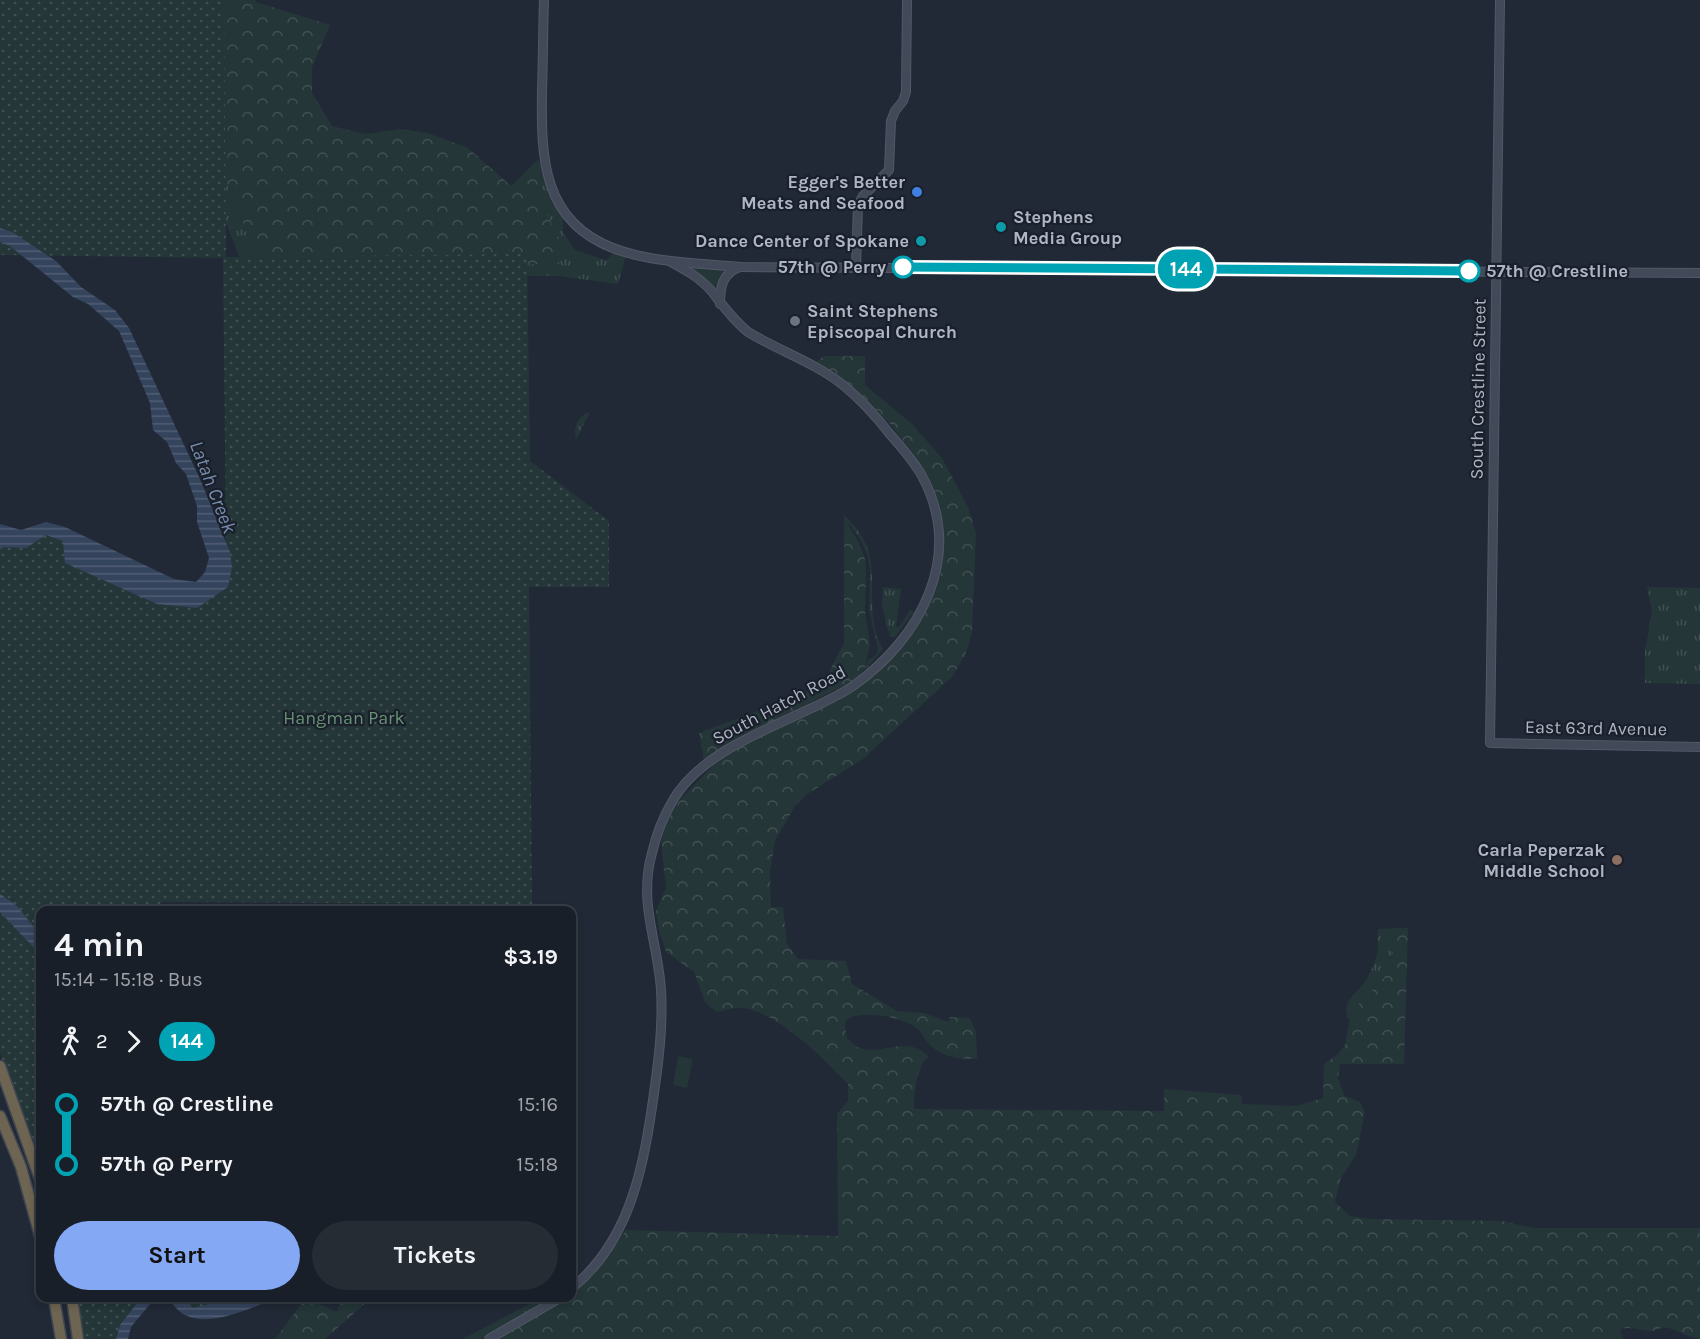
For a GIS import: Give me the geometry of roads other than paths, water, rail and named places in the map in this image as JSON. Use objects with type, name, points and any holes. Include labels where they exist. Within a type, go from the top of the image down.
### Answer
[{"type":"highway","points":[[0,1066],[36,1168]]},
{"type":"highway","points":[[0,1116],[21,1167],[36,1221]]},
{"type":"highway","points":[[55,1302],[61,1339]]},
{"type":"highway","points":[[73,1302],[78,1339]]},
{"type":"main road","points":[[544,0],[542,149],[548,180],[559,205],[582,231],[597,241],[633,254],[740,267],[1700,273]]},
{"type":"main road","points":[[856,266],[858,205],[863,196],[889,170],[891,121],[905,96],[907,0]]},
{"type":"main road","name":"South Crestline Street","points":[[1490,743],[1500,0]]},
{"type":"main road","name":"South Hatch Road","points":[[576,1285],[598,1262],[620,1229],[634,1194],[643,1162],[656,1082],[662,1025],[661,988],[646,906],[646,890],[652,852],[672,800],[698,771],[732,746],[838,695],[886,659],[920,615],[931,590],[938,558],[937,522],[928,489],[916,466],[886,429],[858,399],[837,381],[748,332],[720,305],[713,292],[700,280],[665,259]]},
{"type":"main road","points":[[720,305],[720,292],[724,279],[734,269],[740,267]]},
{"type":"main road","name":"East 63rd Avenue","points":[[1490,743],[1700,747]]},
{"type":"main road","points":[[489,1339],[553,1302]]},
{"type":"water","points":[[0,228],[12,232],[56,261],[81,287],[115,310],[129,328],[200,479],[230,552],[232,567],[228,587],[197,608],[157,604],[65,563],[63,541],[46,535],[26,548],[4,547],[0,550],[0,524],[21,530],[46,522],[65,527],[174,579],[196,582],[205,572],[209,558],[197,522],[197,506],[186,474],[176,463],[167,442],[153,430],[150,403],[119,331],[88,304],[73,297],[10,246],[0,242]]},
{"type":"water","points":[[0,894],[16,905],[36,929],[36,950],[0,912]]},
{"type":"water","points":[[138,1302],[171,1302],[151,1303],[131,1327],[128,1339],[116,1339],[120,1325]]},
{"type":"water","points":[[171,1302],[188,1302],[193,1308],[216,1302],[267,1302],[220,1318],[196,1318],[179,1311]]},
{"type":"place","name":"Egger's Better Meats and Seafood","points":[[917,192]]},
{"type":"place","name":"Stephens Media Group","points":[[1001,227]]},
{"type":"place","name":"Dance Center of Spokane","points":[[921,241]]},
{"type":"place","name":"57th @ Perry","points":[[903,267]]},
{"type":"place","name":"57th @ Crestline","points":[[1469,271]]},
{"type":"place","name":"Saint Stephens Episcopal Church","points":[[795,321]]},
{"type":"place","name":"Carla Peperzak Middle School","points":[[1617,860]]},
{"type":"water label","name":"Latah Creek","points":[[213,487]]},
{"type":"park label","name":"Hangman Park","points":[[344,718]]}]
